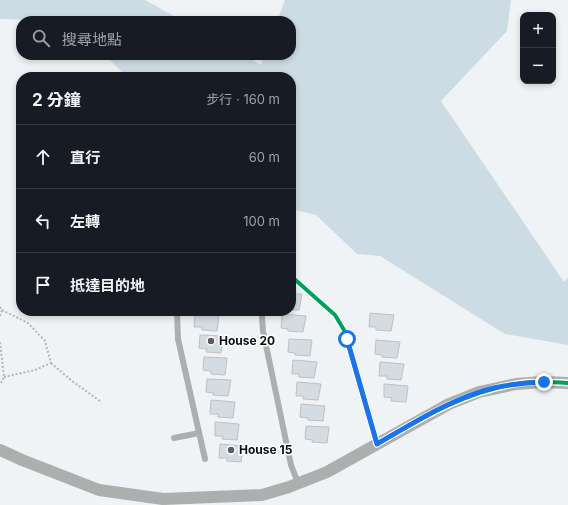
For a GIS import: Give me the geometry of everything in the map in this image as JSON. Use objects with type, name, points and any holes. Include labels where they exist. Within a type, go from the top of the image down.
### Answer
[{"type":"street","points":[[0,450],[99,490],[163,499],[262,495],[327,472],[449,404],[479,392],[516,384],[544,382],[568,383]]},
{"type":"lane","points":[[296,280],[335,315],[344,330],[377,444]]},
{"type":"lane","points":[[177,316],[178,339],[205,459]]},
{"type":"lane","points":[[262,316],[263,331],[291,465],[298,483]]},
{"type":"lane","points":[[174,438],[199,433]]},
{"type":"path","points":[[0,307],[2,310],[28,324],[45,342],[51,363],[72,381],[100,401]]},
{"type":"path","points":[[0,316],[2,310]]},
{"type":"path","points":[[0,342],[0,354],[4,377],[0,385]]},
{"type":"path","points":[[4,377],[35,370],[51,363]]},
{"type":"shaded area","points":[[0,0],[145,0],[174,16],[16,16],[16,20],[0,19]]},
{"type":"shaded area","points":[[285,0],[511,0],[507,31],[441,101],[564,282],[568,277],[568,345],[505,334],[380,256],[357,254],[316,215],[296,210],[296,72],[122,72],[110,60],[252,60],[261,65],[263,60],[296,60],[296,16],[279,16]]},
{"type":"building","points":[[296,294],[302,294],[299,310],[296,310]]},
{"type":"building","points":[[370,313],[394,315],[391,331],[376,330],[376,327],[369,327]]},
{"type":"building","points":[[195,316],[219,316],[217,331],[202,330],[202,327],[194,327]]},
{"type":"building","points":[[282,316],[306,316],[303,332],[288,331],[288,329],[281,328]]},
{"type":"building","name":"House 20","points":[[200,335],[223,336],[221,353],[206,352],[207,349],[199,348]]},
{"type":"building","points":[[289,339],[312,340],[310,356],[295,355],[295,353],[288,352]]},
{"type":"building","points":[[376,340],[400,342],[397,358],[382,357],[382,355],[375,354]]},
{"type":"building","points":[[204,357],[227,358],[225,375],[211,374],[211,371],[203,370]]},
{"type":"building","points":[[293,360],[317,362],[314,378],[299,377],[299,374],[292,374]]},
{"type":"building","points":[[380,362],[404,364],[401,380],[387,379],[387,376],[379,376]]},
{"type":"building","points":[[207,379],[231,380],[228,396],[213,395],[214,393],[206,392]]},
{"type":"building","points":[[297,382],[321,384],[318,400],[303,399],[303,396],[296,396]]},
{"type":"building","points":[[384,384],[408,386],[406,402],[391,401],[392,398],[384,397]]},
{"type":"building","points":[[211,400],[235,402],[233,418],[218,417],[218,414],[210,414]]},
{"type":"building","points":[[301,404],[325,406],[323,421],[308,420],[308,418],[300,417]]},
{"type":"building","points":[[215,422],[239,424],[237,440],[222,439],[223,436],[215,436]]},
{"type":"building","points":[[306,426],[329,427],[327,443],[312,442],[313,440],[305,439]]},
{"type":"building","name":"House 15","points":[[220,444],[243,446],[241,462],[227,461],[227,458],[219,458]]},
{"type":"transit line","points":[[296,280],[335,315],[344,330],[377,444]]},
{"type":"transit line","points":[[377,444],[446,406],[483,392],[528,382],[568,383]]},
{"type":"place","name":"House 20","points":[[211,341]]},
{"type":"place","name":"House 15","points":[[231,450]]},
{"type":"route","points":[[347,339],[377,444],[449,404],[479,392],[516,384],[544,382]]}]
